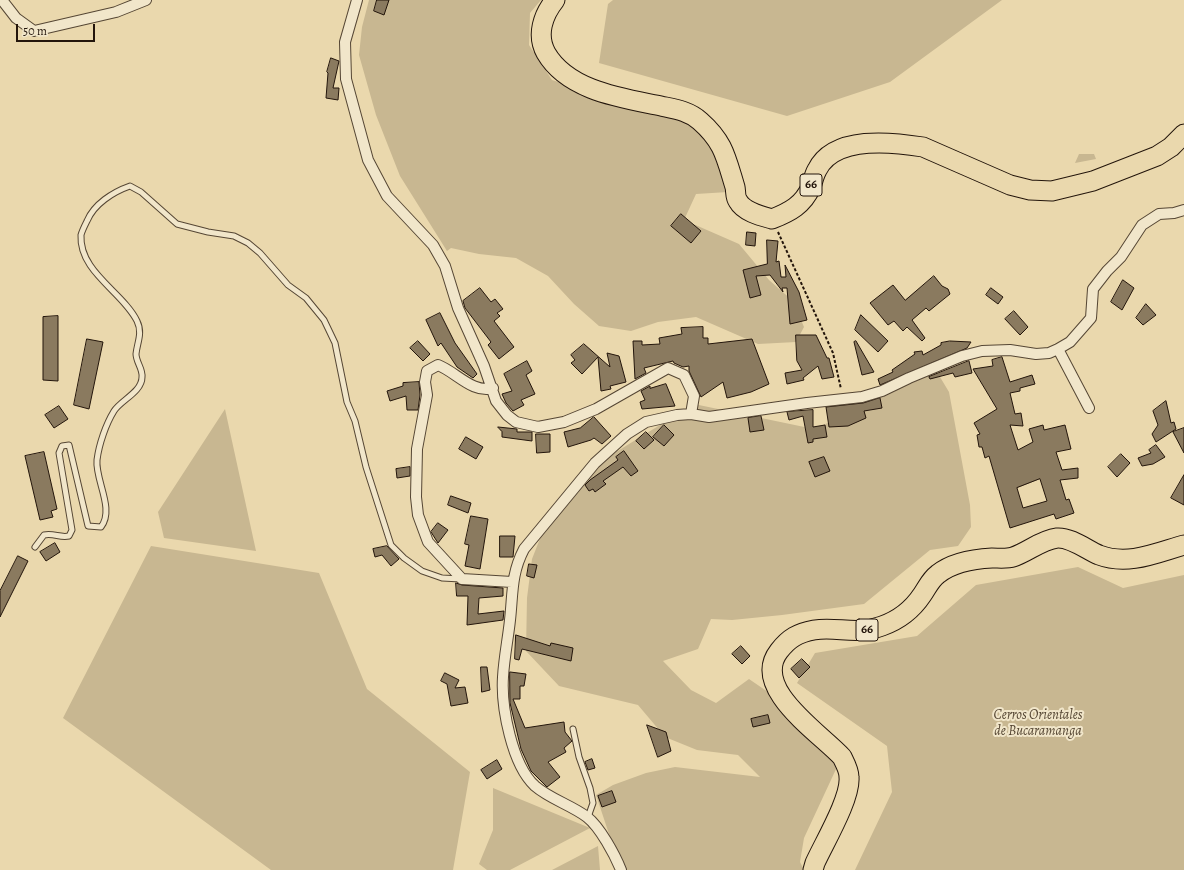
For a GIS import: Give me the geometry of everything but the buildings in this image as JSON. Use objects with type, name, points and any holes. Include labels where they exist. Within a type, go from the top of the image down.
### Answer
[{"type":"highway","points":[[555,0],[546,12],[540,34],[542,45],[550,60],[574,80],[590,88],[675,109],[691,114],[700,120],[714,135],[726,153],[737,201],[744,208],[772,219]]},
{"type":"highway","name":"66","points":[[772,219],[797,207],[804,200],[817,169],[836,151],[848,146],[862,143],[909,145],[924,148],[1010,185],[1030,190],[1052,191],[1093,181],[1157,156],[1171,147],[1184,134]]},
{"type":"highway","name":"66","points":[[814,870],[815,863],[845,800],[850,778],[842,757],[789,707],[772,678],[771,672],[773,660],[788,640],[797,634],[816,630],[855,632],[883,626],[894,621],[914,606],[931,580],[946,569],[975,559],[1011,558],[1050,540],[1059,538],[1067,540],[1100,555],[1122,560],[1133,560],[1184,545]]},
{"type":"street","points":[[2,0],[16,18],[34,31],[116,12],[146,0]]},
{"type":"street","points":[[357,0],[345,42],[346,79],[368,160],[387,196],[433,245],[445,266],[458,308],[493,388],[496,401],[507,415],[516,422],[538,428],[564,422],[596,409],[668,368],[684,375],[694,396],[691,414]]},
{"type":"street","points":[[621,870],[614,852],[588,817],[534,785],[520,766],[509,730],[504,699],[503,678],[511,608],[512,582],[516,564],[524,549],[595,463],[627,434],[646,422],[662,417],[691,414],[709,417],[843,398],[862,397],[882,391],[955,359],[982,351],[1010,350],[1036,354],[1049,353],[1070,342],[1091,318],[1093,289],[1121,257],[1142,225],[1159,214],[1174,213],[1184,210]]},
{"type":"street","points":[[1058,349],[1089,408]]},
{"type":"street","points":[[493,388],[486,390],[479,389],[465,382],[450,369],[438,365],[427,371],[425,382],[427,395],[417,448],[416,497],[418,515],[428,542],[462,579],[512,582]]},
{"type":"lane","points":[[35,547],[44,535],[52,533],[63,538],[69,536],[72,530],[60,453],[62,446],[66,444],[69,445],[88,526],[101,527],[105,522],[106,511],[97,460],[108,422],[115,409],[139,387],[142,377],[136,354],[140,338],[138,324],[130,309],[85,258],[81,234],[89,216],[100,203],[116,191],[130,186],[141,192],[177,224],[208,232],[234,236],[248,243],[260,253],[288,285],[306,298],[324,320],[335,343],[347,402],[355,421],[366,467],[391,544],[404,558],[422,571],[442,578],[462,579]]},
{"type":"lane","points":[[573,729],[579,757],[590,788],[593,803],[588,817]]},
{"type":"path","points":[[772,219],[833,353],[843,398]]},
{"type":"green space","points":[[369,0],[541,0],[530,13],[529,45],[552,80],[688,115],[716,141],[728,192],[696,194],[684,220],[739,244],[769,280],[793,301],[804,327],[796,342],[758,344],[696,317],[658,322],[631,331],[599,326],[574,304],[548,276],[516,258],[479,254],[451,248],[447,251],[400,176],[376,115],[359,55],[362,27]]},
{"type":"green space","points":[[613,0],[1002,0],[890,82],[787,116],[599,63],[608,4]]},
{"type":"green space","points":[[1079,154],[1094,154],[1096,159],[1075,163]]},
{"type":"green space","points":[[934,367],[949,392],[970,505],[971,527],[958,546],[930,550],[864,604],[732,620],[711,619],[698,649],[663,661],[691,690],[716,703],[749,679],[819,727],[837,767],[804,838],[800,862],[804,870],[621,870],[596,795],[613,785],[646,773],[675,767],[760,777],[738,755],[697,750],[665,737],[638,705],[559,686],[526,651],[527,598],[532,559],[550,513],[608,457],[694,404],[814,429],[839,418],[875,396]]},
{"type":"green space","points":[[225,409],[256,551],[164,538],[158,512]]},
{"type":"green space","points":[[151,546],[319,573],[367,689],[470,772],[453,870],[271,870],[63,718]]},
{"type":"green space","name":"Cerros Orientales de Bucaramanga","points":[[1078,567],[1123,588],[1184,575],[1184,870],[855,870],[892,792],[887,746],[797,683],[815,653],[917,636],[976,585]]},
{"type":"green space","points":[[493,788],[590,828],[510,870],[487,870],[479,864],[493,830]]},
{"type":"green space","points":[[598,846],[600,870],[552,870]]}]
